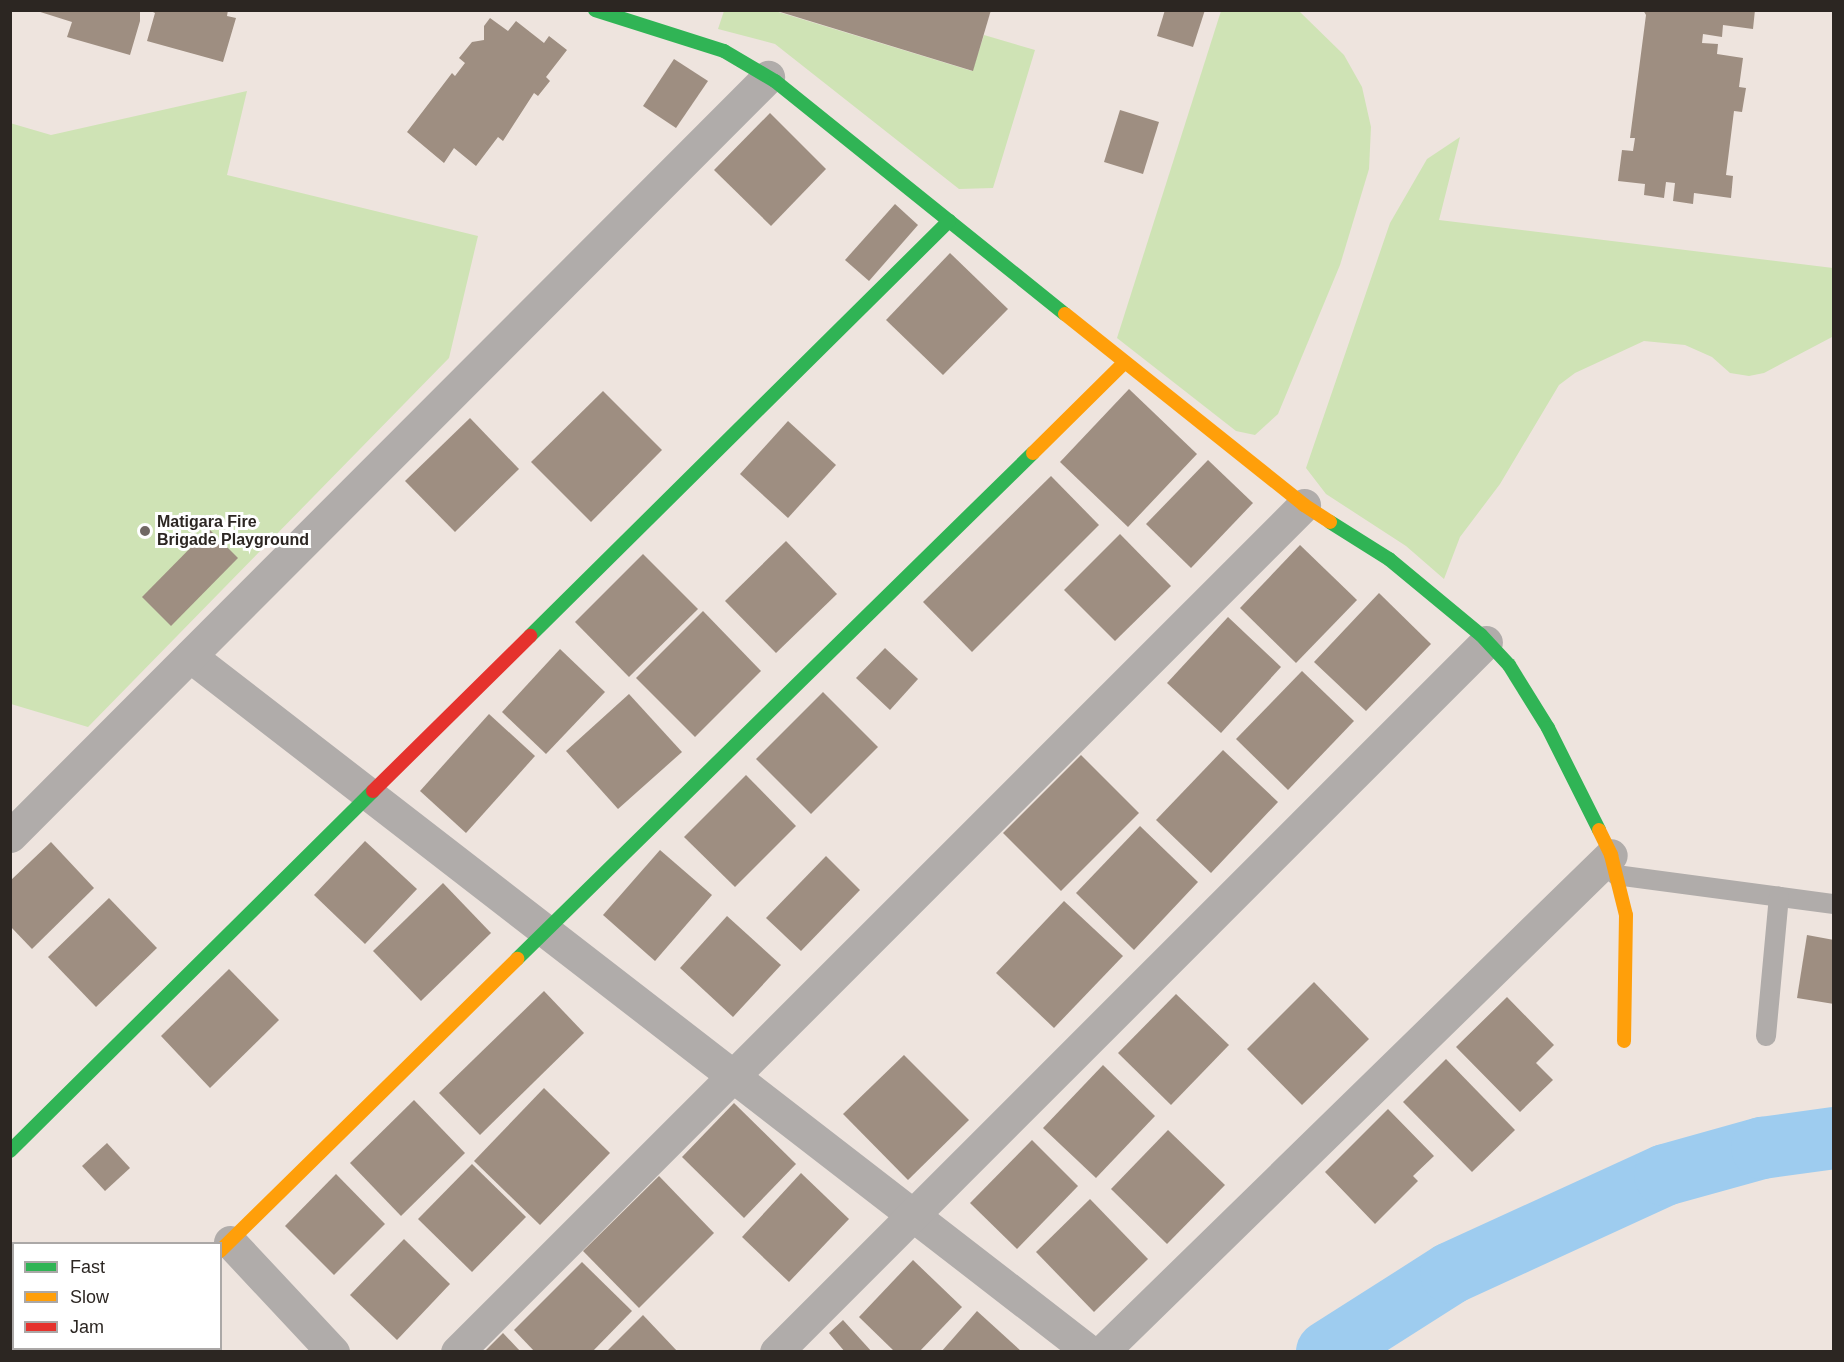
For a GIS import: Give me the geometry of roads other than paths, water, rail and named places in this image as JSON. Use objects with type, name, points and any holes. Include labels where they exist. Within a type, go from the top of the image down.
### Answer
[{"type":"street","points":[[595,10],[724,51],[768,76],[1304,505],[1389,559],[1486,642],[1509,665],[1548,728],[1614,865],[1627,926],[1624,1041]]},
{"type":"street","points":[[10,836],[768,76]]},
{"type":"street","points":[[10,1151],[950,221]]},
{"type":"street","points":[[333,1352],[225,1246],[1125,362]]},
{"type":"street","points":[[457,1352],[1304,505]]},
{"type":"street","points":[[777,1352],[1486,642]]},
{"type":"street","points":[[190,656],[1090,1352]]},
{"type":"street","points":[[1102,1352],[1614,865]]},
{"type":"lane","points":[[1614,865],[1779,897],[1833,904]]},
{"type":"lane","points":[[1766,1036],[1779,897]]},
{"type":"waterway","points":[[1327,1352],[1451,1273],[1665,1175],[1762,1148],[1834,1138]]},
{"type":"place","name":"Matigara Fire Brigade Playground","points":[[145,531]]}]
